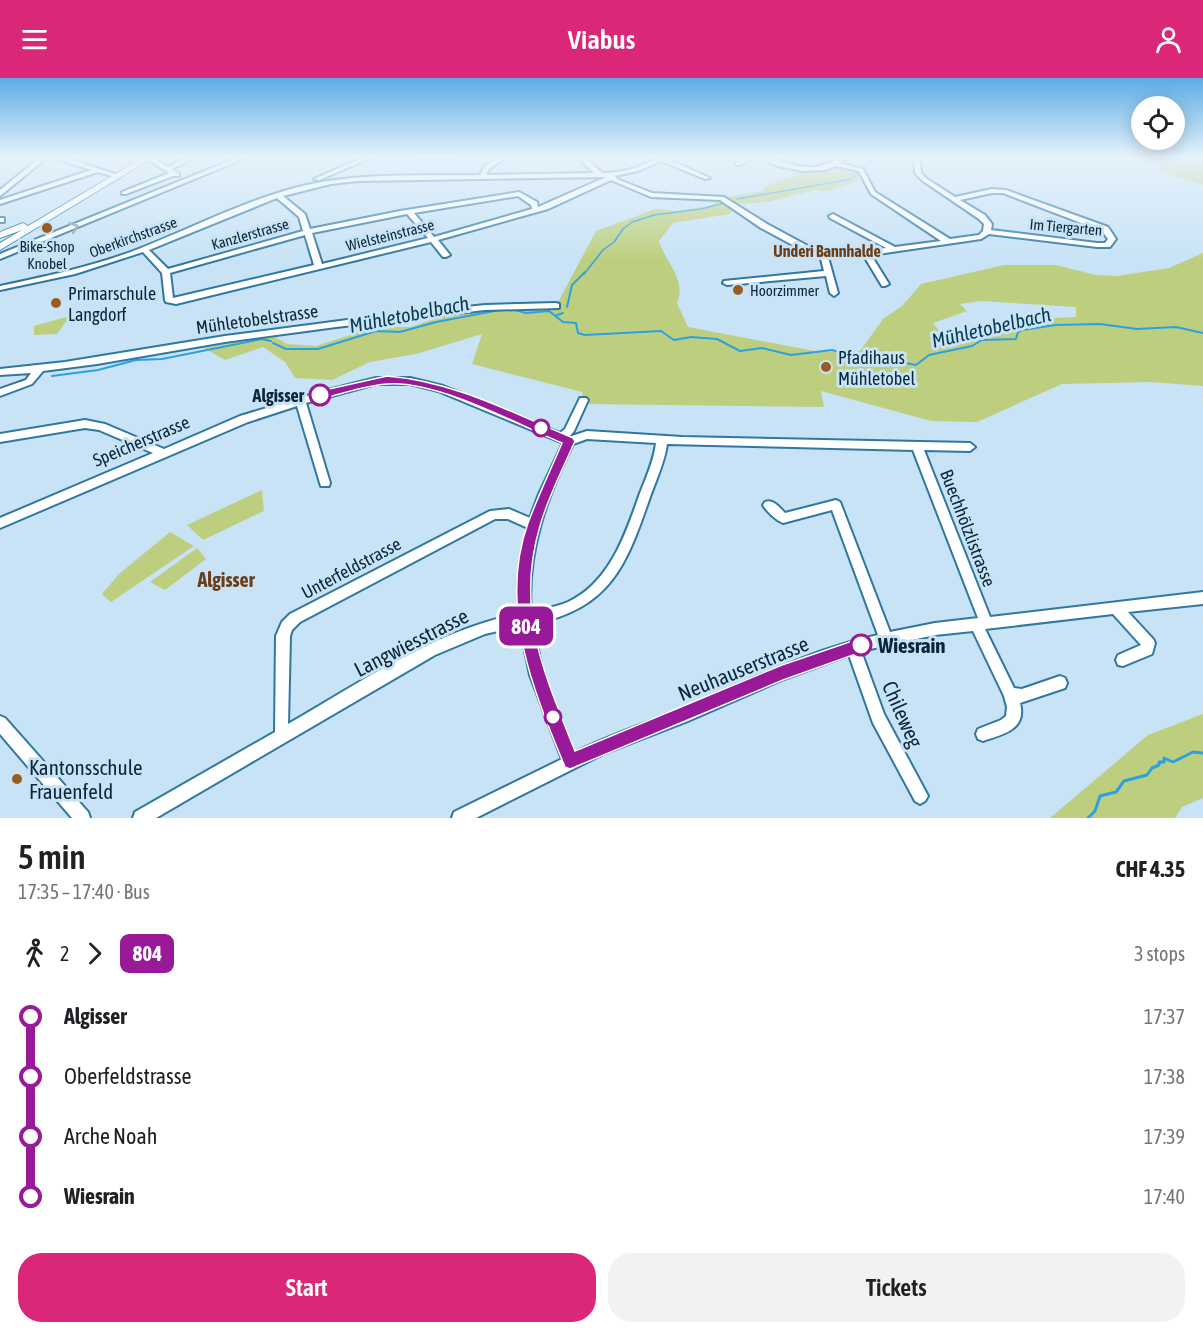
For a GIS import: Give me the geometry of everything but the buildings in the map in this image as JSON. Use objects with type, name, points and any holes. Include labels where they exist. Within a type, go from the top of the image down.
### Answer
[{"type":"main road","points":[[0,247],[93,192]]},
{"type":"main road","points":[[2,234],[59,212]]},
{"type":"main road","points":[[2,234],[39,224]]},
{"type":"street","points":[[0,202],[32,192]]},
{"type":"street","points":[[0,257],[160,192]]},
{"type":"street","name":"Oberkirchstrasse","points":[[0,288],[74,272],[144,249],[292,192]]},
{"type":"street","name":"Wielsteinstrasse","points":[[166,272],[169,300],[176,301],[431,240],[535,208],[545,207],[581,192]]},
{"type":"street","points":[[644,192],[651,195],[722,198],[734,204],[743,214],[803,247],[823,254],[839,256],[981,237],[987,232],[986,221],[943,192]]},
{"type":"street","points":[[871,192],[947,242]]},
{"type":"street","name":"Im Tiergarten","points":[[954,199],[989,192]]},
{"type":"street","name":"Im Tiergarten","points":[[987,232],[1096,245],[1107,245],[1113,239],[1104,229],[1014,194],[996,192]]},
{"type":"street","points":[[519,194],[534,204],[535,208]]},
{"type":"street","name":"Kanzlerstrasse","points":[[166,272],[307,232],[519,194]]},
{"type":"street","points":[[279,196],[300,212],[319,267]]},
{"type":"street","points":[[409,212],[446,255]]},
{"type":"street","points":[[833,216],[894,250]]},
{"type":"street","points":[[144,249],[166,272]]},
{"type":"street","points":[[823,254],[834,293]]},
{"type":"street","points":[[866,254],[885,284]]},
{"type":"street","points":[[727,283],[829,273]]},
{"type":"street","name":"Mühletobelstrasse","points":[[0,372],[39,370],[257,334],[367,320],[503,305],[556,306]]},
{"type":"street","points":[[0,393],[29,382],[39,370]]},
{"type":"street","name":"Speicherstrasse","points":[[0,523],[244,419],[300,401],[376,381],[410,381],[449,391],[566,439]]},
{"type":"street","points":[[570,761],[533,662],[525,620],[524,567],[534,525],[583,400]]},
{"type":"street","points":[[300,401],[325,483]]},
{"type":"street","points":[[0,438],[86,424],[101,427],[162,453]]},
{"type":"street","points":[[566,439],[587,435],[662,440],[970,447]]},
{"type":"street","name":"Langwiesstrasse","points":[[141,818],[446,643],[486,627],[554,614],[577,604],[610,575],[616,566],[662,448],[662,440]]},
{"type":"street","name":"Buechhölzlistrasse","points":[[917,446],[981,623],[1010,694]]},
{"type":"street","points":[[769,505],[783,518],[836,506],[886,638]]},
{"type":"street","name":"Unterfeldstrasse","points":[[283,735],[281,729],[283,636],[287,626],[295,618],[494,514],[509,514],[534,525]]},
{"type":"street","name":"Neuhauserstrasse","points":[[460,818],[570,761],[782,673],[853,647],[934,628],[1203,597]]},
{"type":"street","points":[[1116,608],[1148,643],[1147,650],[1123,660]]},
{"type":"street","name":"Chileweg","points":[[853,647],[878,718],[920,796]]},
{"type":"street","points":[[983,734],[1006,726],[1013,719],[1014,707],[1010,694],[1022,696],[1060,683]]},
{"type":"street","points":[[0,723],[82,818]]},
{"type":"green space","points":[[760,192],[809,192],[766,202],[734,204],[730,214],[673,223],[659,241],[677,278],[679,294],[677,303],[688,327],[820,352],[860,351],[883,319],[902,306],[921,284],[1004,265],[1055,265],[1096,275],[1117,276],[1169,268],[1203,253],[1203,386],[1151,382],[1062,384],[977,422],[931,421],[821,391],[824,407],[585,404],[582,392],[472,364],[482,334],[416,354],[370,362],[332,380],[295,378],[285,362],[263,347],[225,360],[204,348],[274,336],[287,344],[316,346],[375,327],[411,327],[440,317],[481,309],[556,306],[596,231],[656,209],[675,211],[710,206],[722,198]],"holes":[[[981,301],[1076,307],[1076,317],[1054,318],[1037,324],[1021,323],[1010,333],[985,334],[951,345],[933,323],[967,311],[960,304]]]},
{"type":"green space","points":[[70,316],[57,334],[34,335],[34,326]]},
{"type":"green space","name":"Algisser","points":[[262,490],[264,511],[203,540],[187,525]]},
{"type":"green space","name":"Algisser","points":[[170,532],[194,546],[111,602],[102,594],[119,574]]},
{"type":"green space","name":"Algisser","points":[[197,548],[206,559],[165,590],[150,582]]},
{"type":"green space","points":[[1203,714],[1203,798],[1182,807],[1175,818],[1050,818],[1148,735]]},
{"type":"waterway","points":[[737,199],[780,192]]},
{"type":"waterway","points":[[584,274],[603,250],[614,242],[623,229],[632,222],[654,215],[701,209],[724,203]]},
{"type":"waterway","points":[[567,307],[572,285],[585,272]]},
{"type":"waterway","name":"Mühletobelbach","points":[[273,343],[286,349],[318,349],[376,331],[400,332],[436,322],[505,309]]},
{"type":"waterway","name":"Mühletobelbach","points":[[511,309],[526,313],[549,311],[563,322],[576,323],[578,333],[585,335],[661,331],[674,340],[691,337],[717,339],[740,351],[762,348],[791,355],[832,350],[888,366],[901,362],[916,365],[929,355],[972,346],[982,340],[1016,339],[1018,332],[1022,330],[1056,325],[1100,324],[1137,329],[1176,327],[1203,333]]},
{"type":"waterway","name":"Mühletobelbach","points":[[557,315],[563,313]]},
{"type":"waterway","name":"Mühletobelbach","points":[[52,376],[98,370],[136,360],[162,359],[262,339],[271,341]]},
{"type":"waterway","points":[[1088,818],[1095,811],[1100,796],[1116,792],[1124,781],[1147,775],[1152,768],[1159,765],[1159,762],[1164,762],[1164,758],[1173,762],[1193,752],[1203,753]]},
{"type":"bus line","name":"804","points":[[320,395],[387,380],[418,382],[449,391],[569,441],[528,545],[524,567],[523,598],[533,662],[570,761],[620,739],[688,714],[782,673],[861,645]]},
{"type":"place","name":"Bike-Shop Knobel","points":[[47,228]]},
{"type":"place","name":"Hoorzimmer","points":[[738,290]]},
{"type":"place","name":"Primarschule Langdorf","points":[[56,303]]},
{"type":"place","name":"Pfadihaus Mühletobel","points":[[826,367]]},
{"type":"place","name":"Algisser","points":[[320,395]]},
{"type":"place","name":"Wiesrain","points":[[861,645]]},
{"type":"place","name":"Kantonsschule Frauenfeld","points":[[17,779]]},
{"type":"district","name":"Underi Bannhalde","points":[[827,251]]},
{"type":"district","name":"Algisser","points":[[226,579]]}]
